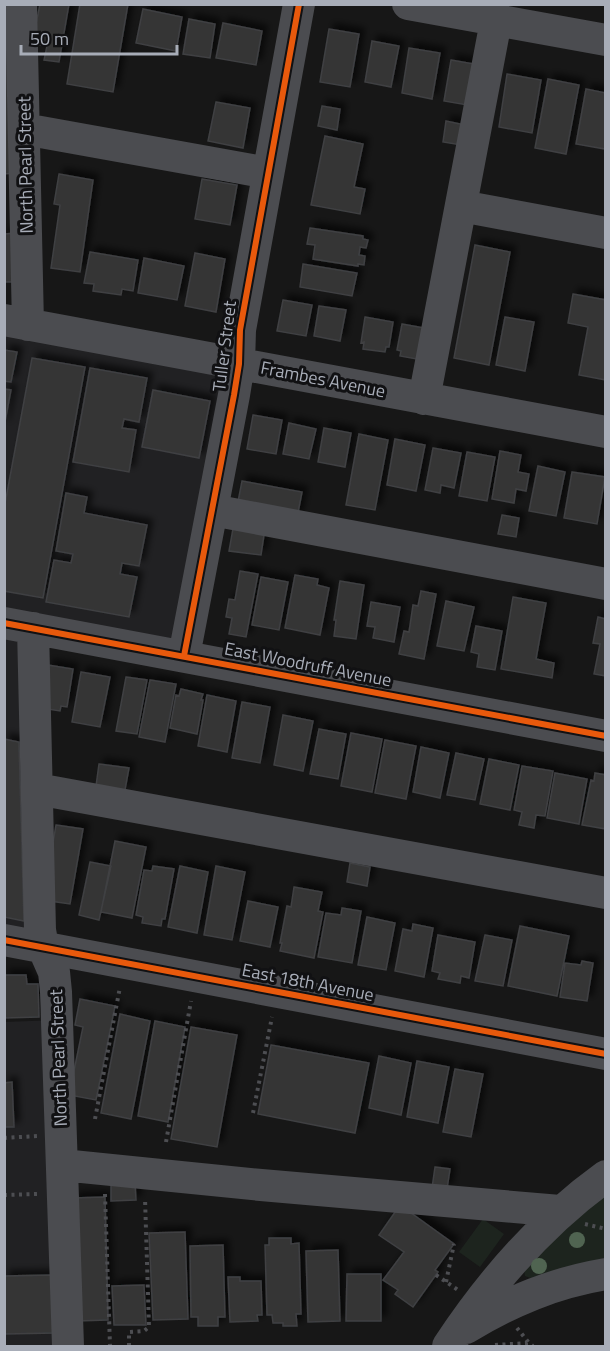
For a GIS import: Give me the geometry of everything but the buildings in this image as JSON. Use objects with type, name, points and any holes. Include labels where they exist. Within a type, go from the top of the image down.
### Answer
[{"type":"street","name":"North Pearl Street","points":[[16,322],[24,129],[21,4]]},
{"type":"street","name":"Tuller Street","points":[[184,656],[239,364],[240,330],[299,4]]},
{"type":"street","points":[[408,4],[606,40]]},
{"type":"street","points":[[424,399],[496,21]]},
{"type":"street","points":[[24,129],[268,173]]},
{"type":"street","points":[[461,206],[606,233]]},
{"type":"street","name":"Frambes Avenue","points":[[16,322],[606,432]]},
{"type":"street","points":[[212,510],[606,584]]},
{"type":"street","name":"North Pearl Street","points":[[19,625],[37,789],[40,930],[42,947],[54,972],[56,992],[68,1347]]},
{"type":"street","name":"East Woodruff Avenue","points":[[19,625],[606,736]]},
{"type":"street","points":[[37,789],[606,893]]},
{"type":"street","name":"East 18th Avenue","points":[[4,940],[606,1054]]},
{"type":"street","points":[[63,1179],[105,1169],[560,1211]]},
{"type":"street","points":[[453,1340],[509,1264],[560,1211],[606,1176]]},
{"type":"street","points":[[453,1340],[487,1315],[550,1287],[606,1274]]},
{"type":"path","points":[[95,1119],[121,984]]},
{"type":"path","points":[[166,1142],[192,997]]},
{"type":"path","points":[[253,1113],[273,1012]]},
{"type":"path","points":[[105,1169],[110,1347]]},
{"type":"path","points":[[129,1347],[129,1332],[144,1331],[149,1327],[145,1173]]},
{"type":"path","points":[[4,1195],[63,1179]]},
{"type":"path","points":[[446,1282],[454,1244]]},
{"type":"path","points":[[436,1275],[462,1293]]},
{"type":"path","points":[[514,1320],[519,1332],[531,1345]]},
{"type":"path","points":[[495,1345],[531,1345]]},
{"type":"shaded area","points":[[4,318],[239,364],[182,658],[31,626],[38,952],[5,945]]},
{"type":"shaded area","points":[[58,1020],[68,1346],[5,1346],[4,1022]]},
{"type":"shaded area","points":[[605,1196],[605,1258],[533,1279],[525,1276],[524,1269],[575,1219]]},
{"type":"shaded area","points":[[483,1219],[504,1234],[480,1267],[459,1252]]},
{"type":"cycle path","points":[[184,656],[234,395],[239,364],[240,330],[299,4]]},
{"type":"cycle path","points":[[4,623],[606,736]]},
{"type":"cycle path","points":[[4,940],[606,1054]]}]
